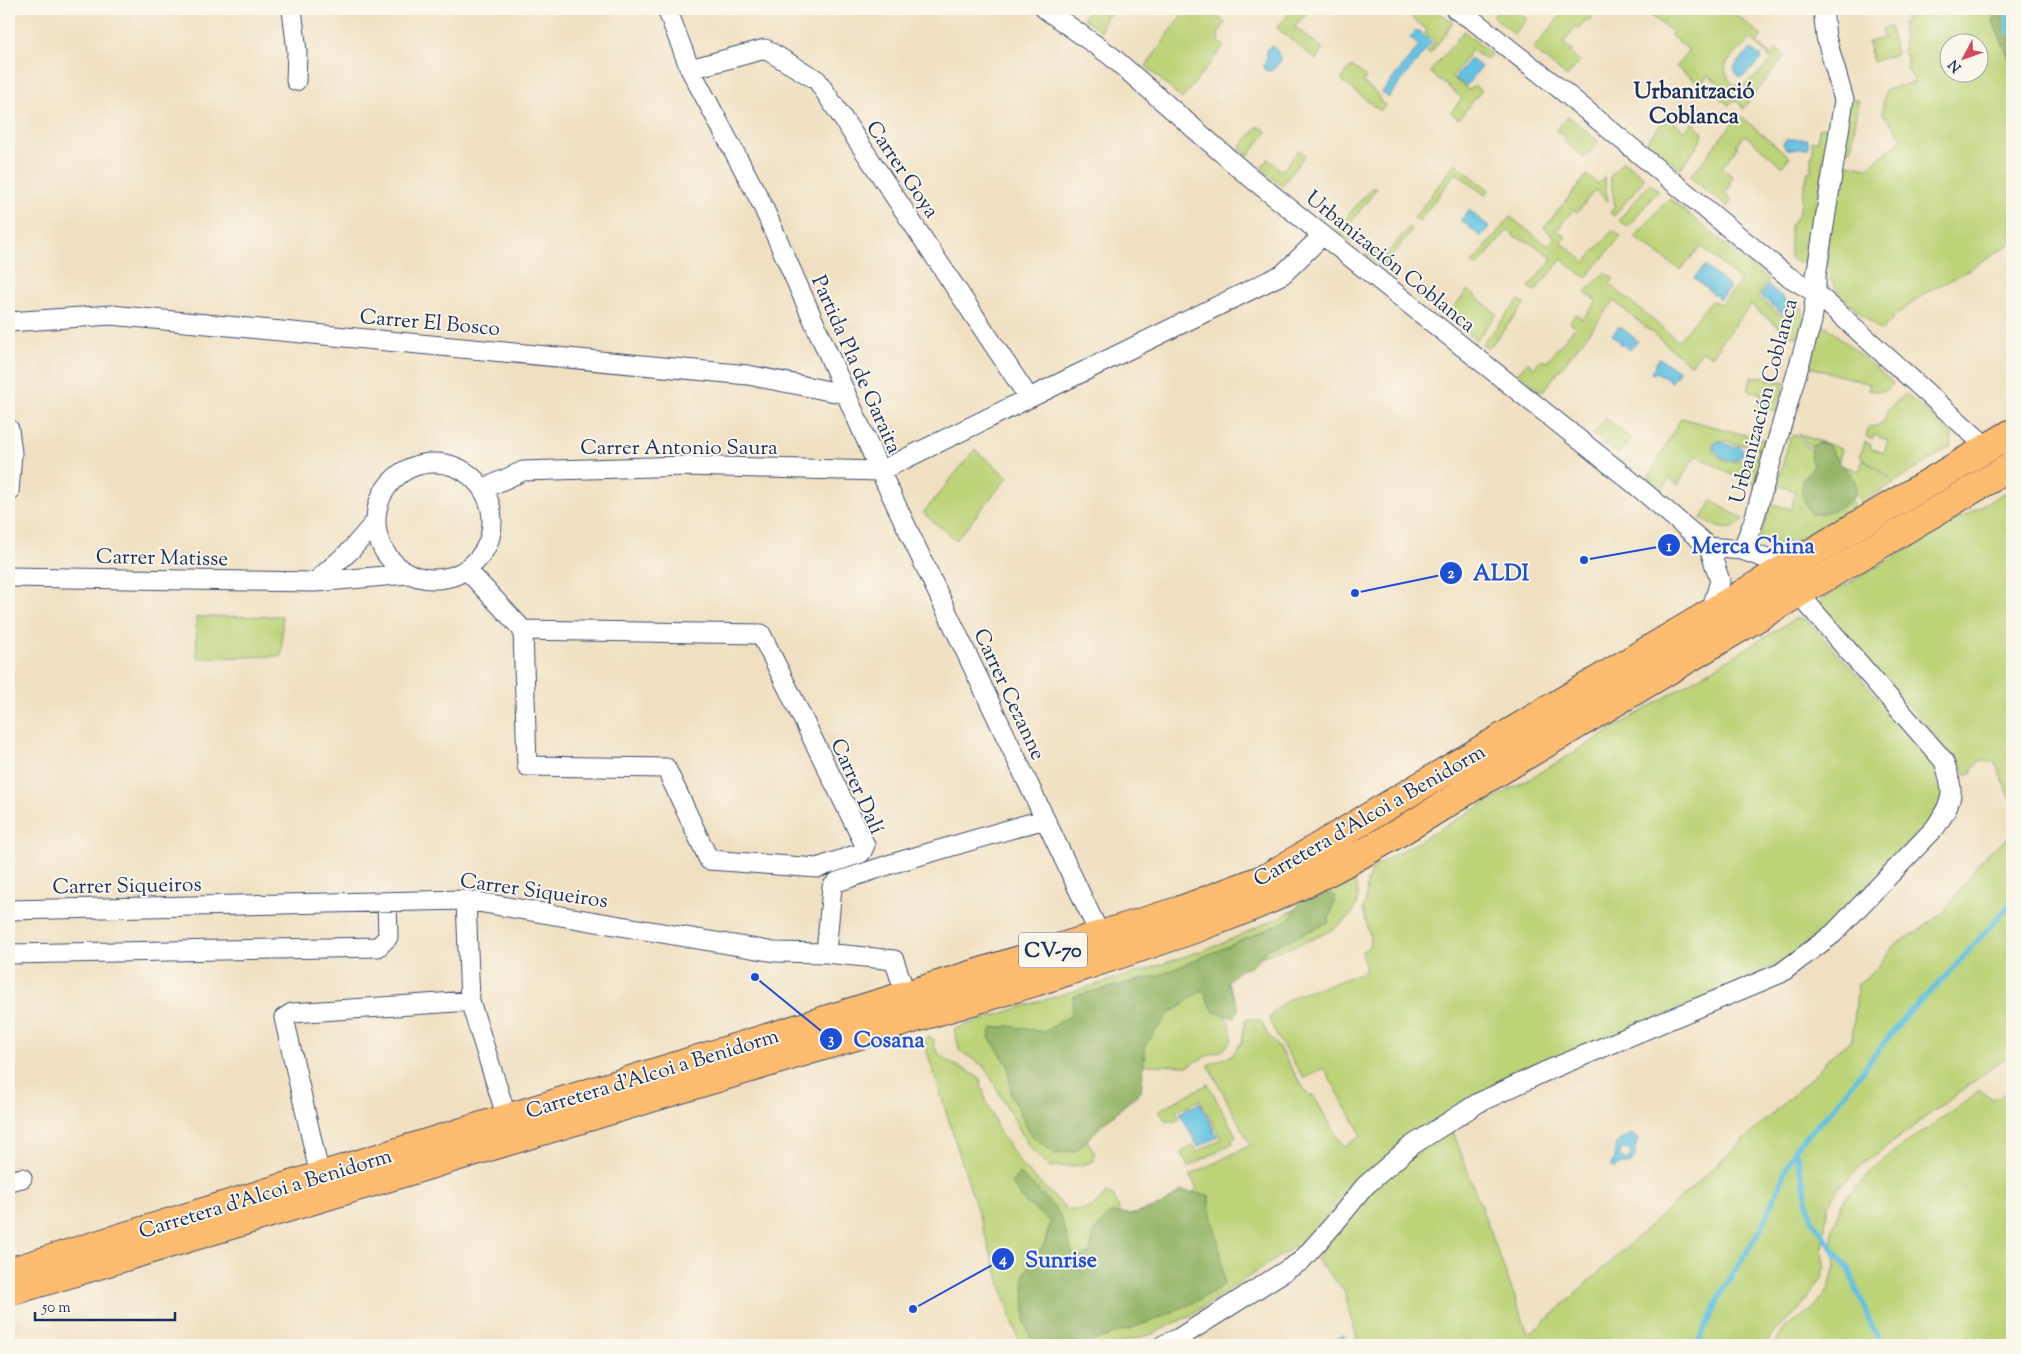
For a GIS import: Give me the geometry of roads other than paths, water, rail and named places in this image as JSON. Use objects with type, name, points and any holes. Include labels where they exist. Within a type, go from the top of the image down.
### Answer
[{"type":"main road","name":"Carretera d'Alcoi a Benidorm","points":[[9,1272],[1178,911],[1268,877],[2012,433]]},
{"type":"main road","name":"Carretera d'Alcoi a Benidorm","points":[[9,1292],[1035,982],[1159,941],[1247,908],[1312,880],[1403,831],[1476,785],[2012,466]]},
{"type":"street","points":[[292,9],[297,52],[296,81]]},
{"type":"street","name":"Partida Pla de Garaita","points":[[667,9],[690,69],[761,202],[880,471],[1283,274],[1323,235]]},
{"type":"street","name":"Urbanización Coblanca","points":[[1045,9],[1111,56],[1242,170],[1710,547]]},
{"type":"street","name":"Urbanización Coblanca","points":[[1455,9],[1473,15],[1786,275],[1816,293],[1988,448]]},
{"type":"street","name":"Urbanización Coblanca","points":[[1742,550],[1753,523],[1812,321],[1816,293],[1816,276],[1844,100],[1826,37],[1822,9]]},
{"type":"street","name":"Carrer Goya","points":[[690,69],[766,49],[817,80],[1029,398]]},
{"type":"street","name":"Carrer El Bosco","points":[[9,322],[111,315],[748,375],[846,394]]},
{"type":"street","points":[[9,437],[12,453],[9,492]]},
{"type":"street","points":[[440,462],[460,468],[477,480],[483,489],[491,508],[492,528],[486,547],[467,570],[448,578],[428,579],[408,574],[387,557],[378,539],[377,506],[385,488],[404,470],[424,463],[440,462]]},
{"type":"street","name":"Carrer Antonio Saura","points":[[483,489],[523,471],[685,466],[880,471]]},
{"type":"street","name":"Carrer Cezanne","points":[[880,471],[1100,935]]},
{"type":"street","points":[[314,582],[351,550],[376,521]]},
{"type":"street","points":[[1710,614],[1720,581],[1710,547],[1742,550],[1790,567]]},
{"type":"street","points":[[467,570],[523,630]]},
{"type":"street","name":"Carrer Matisse","points":[[9,577],[314,582],[408,574]]},
{"type":"street","points":[[1163,1345],[1179,1338],[1301,1261],[1365,1186],[1411,1146],[1478,1103],[1544,1072],[1781,973],[1833,934],[1935,828],[1949,808],[1952,796],[1952,784],[1944,761],[1798,593]]},
{"type":"street","name":"Carrer Dalí","points":[[523,630],[760,634],[864,846],[861,852],[817,868],[709,860],[666,768],[527,766],[523,630]]},
{"type":"street","points":[[826,953],[832,887],[837,882],[891,864],[1045,819]]},
{"type":"street","points":[[466,900],[470,1001],[507,1118]]},
{"type":"street","name":"Carrer Siqueiros","points":[[9,910],[466,900],[775,952],[826,953],[894,960],[906,995]]},
{"type":"street","points":[[9,954],[378,947],[388,936],[387,902]]},
{"type":"street","points":[[320,1176],[284,1018],[292,1013],[470,1001]]},
{"type":"water","points":[[1416,30],[1432,42],[1388,98],[1382,92],[1419,46],[1410,38]]},
{"type":"water","points":[[1272,46],[1276,49],[1281,60],[1273,70],[1268,71],[1264,69],[1263,65],[1267,58],[1266,50]]},
{"type":"water","points":[[1751,49],[1762,58],[1761,60],[1743,77],[1737,76],[1734,67]]},
{"type":"water","points":[[1470,58],[1481,67],[1466,86],[1455,78]]},
{"type":"water","points":[[1786,139],[1808,139],[1808,149],[1786,149],[1783,144]]},
{"type":"water","points":[[1469,210],[1489,227],[1481,237],[1461,220]]},
{"type":"water","points":[[1705,266],[1730,287],[1720,299],[1694,278]]},
{"type":"water","points":[[1768,285],[1789,303],[1781,313],[1760,295]]},
{"type":"water","points":[[1619,326],[1638,341],[1630,350],[1619,344],[1620,342],[1612,335]]},
{"type":"water","points":[[1659,358],[1679,371],[1672,382],[1656,372],[1654,374],[1651,373]]},
{"type":"water","points":[[1719,441],[1734,447],[1739,446],[1743,454],[1735,460],[1723,458],[1714,448],[1715,443]]},
{"type":"water","points":[[1200,1103],[1217,1137],[1198,1147],[1180,1113]]},
{"type":"water","points":[[1631,1134],[1638,1139],[1635,1157],[1629,1164],[1620,1164],[1615,1169],[1611,1165],[1616,1147],[1624,1138]],"holes":[[[1625,1148],[1631,1152],[1631,1155],[1626,1160],[1620,1156],[1620,1152]]]},
{"type":"water","points":[[1344,1335],[1349,1345],[1323,1345]]},
{"type":"waterway","points":[[2006,9],[2008,30],[2012,34]]},
{"type":"waterway","points":[[1883,1345],[1873,1329],[1849,1270],[1812,1220],[1795,1148],[1831,1111],[1905,1016],[1950,972],[2012,902]]},
{"type":"waterway","points":[[1697,1345],[1723,1290],[1761,1229],[1795,1148]]},
{"type":"place","name":"Merca China","points":[[1584,560]]},
{"type":"place","name":"ALDI","points":[[1355,593]]},
{"type":"place","name":"Cosana","points":[[755,977]]},
{"type":"place","name":"Sunrise","points":[[913,1309]]},
{"type":"district","name":"Urbanització Coblanca","points":[[1694,102]]}]
